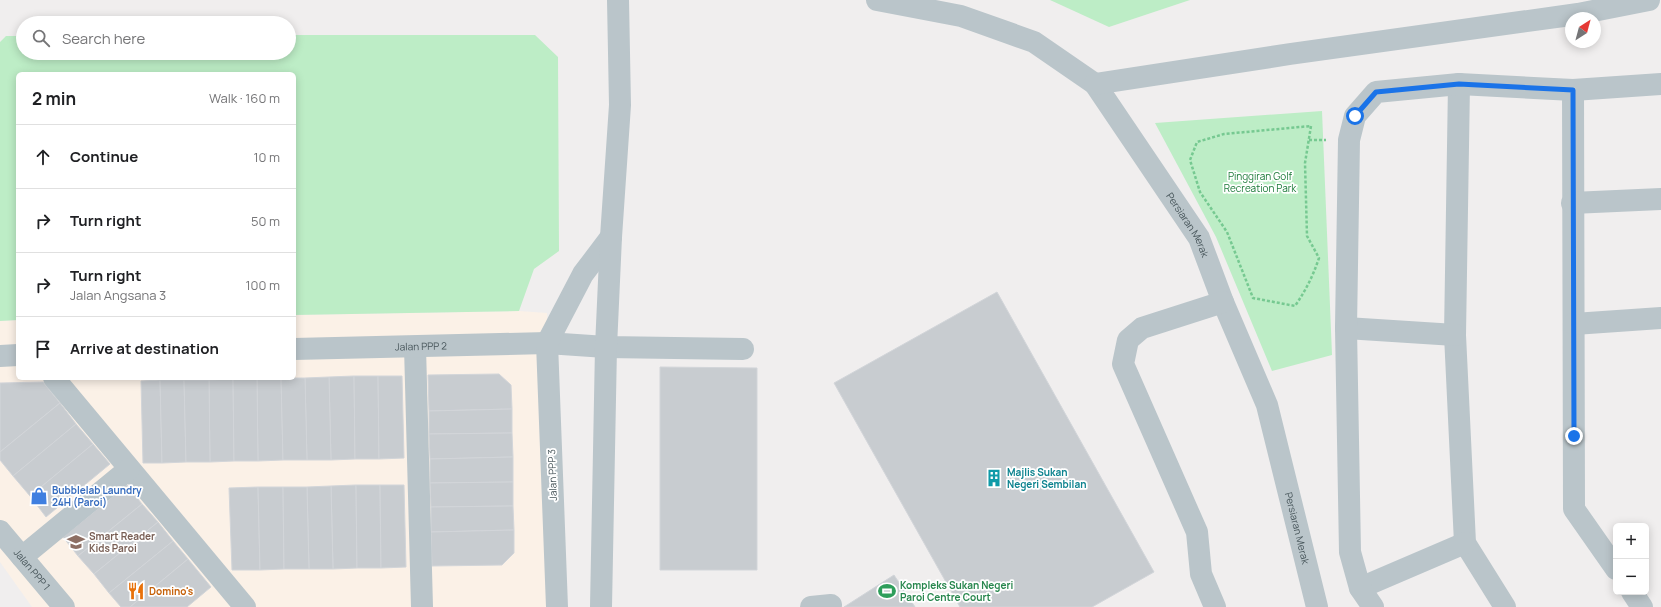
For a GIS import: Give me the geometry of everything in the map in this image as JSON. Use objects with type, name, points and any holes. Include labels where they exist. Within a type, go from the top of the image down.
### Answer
[{"type":"street","points":[[601,607],[606,347],[610,236],[620,104],[618,0]]},
{"type":"street","name":"Persiaran Merak","points":[[877,0],[961,16],[1034,42],[1095,84],[1199,238],[1223,302],[1267,405],[1318,607]]},
{"type":"street","points":[[1095,84],[1290,54],[1578,14],[1649,0]]},
{"type":"street","points":[[1459,84],[1455,335],[1465,543],[1505,607]]},
{"type":"street","points":[[1373,607],[1360,588],[1350,552],[1346,328],[1349,140],[1355,116],[1376,92],[1459,84],[1573,90],[1661,84]]},
{"type":"street","points":[[1573,90],[1572,203],[1574,324],[1574,509],[1613,565]]},
{"type":"street","points":[[1572,203],[1661,199]]},
{"type":"street","points":[[547,343],[582,274],[610,236]]},
{"type":"street","points":[[1215,607],[1201,574],[1197,532],[1123,364],[1128,340],[1142,328],[1223,302]]},
{"type":"street","points":[[1574,324],[1661,318]]},
{"type":"street","points":[[1346,328],[1455,335]]},
{"type":"street","name":"Jalan PPP 2","points":[[296,349],[547,343],[606,347],[743,349]]},
{"type":"street","name":"Jalan PPP 3","points":[[547,343],[557,607]]},
{"type":"street","points":[[415,347],[422,607]]},
{"type":"street","points":[[0,356],[16,355]]},
{"type":"street","points":[[56,380],[245,607]]},
{"type":"street","points":[[22,557],[129,469]]},
{"type":"street","name":"Jalan PPP 1","points":[[0,531],[64,607]]},
{"type":"street","points":[[1360,588],[1465,543]]},
{"type":"street","points":[[1634,595],[1642,607]]},
{"type":"path","points":[[1311,126],[1306,170],[1307,236],[1319,258],[1314,275],[1309,286],[1295,306],[1252,298],[1227,232],[1200,192],[1190,160],[1192,154],[1197,142],[1224,134],[1311,126]]},
{"type":"shaded area","points":[[519,311],[547,313],[557,607],[32,607],[0,562],[0,321],[16,320],[16,380],[296,380],[296,315]]},
{"type":"green space","points":[[1050,0],[1190,0],[1109,27]]},
{"type":"green space","points":[[296,35],[535,35],[558,57],[559,251],[534,269],[519,311],[296,315],[296,72],[16,72],[16,320],[0,321],[0,42],[6,36],[16,36],[16,60],[296,60]]},
{"type":"green space","name":"Pinggiran Golf Recreation Park","points":[[1322,111],[1332,355],[1272,371],[1216,237],[1155,123]]},
{"type":"building","name":"Majlis Sukan Negeri Sembilan","points":[[997,292],[1154,572],[1092,607],[960,607],[834,383]]},
{"type":"building","points":[[660,367],[757,368],[757,570],[660,570]]},
{"type":"building","points":[[499,374],[511,385],[512,409],[429,411],[428,375]]},
{"type":"building","points":[[354,376],[355,459],[331,460],[329,377]]},
{"type":"building","points":[[354,376],[378,376],[379,459],[355,459]]},
{"type":"building","points":[[378,376],[402,376],[404,458],[379,459]]},
{"type":"building","points":[[329,377],[331,460],[307,460],[305,378]]},
{"type":"building","points":[[296,378],[305,378],[307,460],[283,460],[281,380],[296,380]]},
{"type":"building","points":[[160,380],[162,463],[143,463],[141,381]]},
{"type":"building","points":[[160,380],[184,380],[186,462],[162,463]]},
{"type":"building","points":[[184,380],[209,380],[210,462],[186,462]]},
{"type":"building","points":[[209,380],[233,380],[234,461],[210,462]]},
{"type":"building","points":[[233,380],[257,380],[258,461],[234,461]]},
{"type":"building","points":[[257,380],[281,380],[283,460],[258,461]]},
{"type":"building","points":[[43,382],[60,403],[0,452],[0,383]]},
{"type":"building","points":[[60,403],[76,424],[13,476],[0,460],[0,452]]},
{"type":"building","points":[[512,409],[512,433],[429,434],[429,411]]},
{"type":"building","points":[[76,424],[93,444],[30,496],[13,476]]},
{"type":"building","points":[[512,433],[513,457],[430,459],[429,434]]},
{"type":"building","points":[[93,444],[110,464],[46,517],[30,496]]},
{"type":"building","points":[[513,457],[513,482],[430,483],[430,459]]},
{"type":"building","points":[[513,482],[513,506],[431,507],[430,483]]},
{"type":"building","points":[[127,485],[142,504],[78,556],[63,537]]},
{"type":"building","points":[[356,485],[357,568],[333,569],[331,486]]},
{"type":"building","points":[[356,485],[380,485],[381,568],[357,568]]},
{"type":"building","points":[[380,485],[404,485],[406,567],[381,568]]},
{"type":"building","points":[[331,486],[333,569],[309,569],[307,487]]},
{"type":"building","points":[[258,487],[260,570],[232,570],[229,488]]},
{"type":"building","points":[[258,487],[283,487],[284,569],[260,570]]},
{"type":"building","points":[[283,487],[307,487],[309,569],[284,569]]},
{"type":"building","points":[[142,504],[158,522],[94,574],[78,556]]},
{"type":"building","points":[[513,506],[514,530],[431,532],[431,507]]},
{"type":"building","points":[[158,522],[173,541],[109,593],[94,574]]},
{"type":"building","points":[[514,530],[514,553],[502,565],[432,566],[431,532]]},
{"type":"building","points":[[173,541],[188,559],[130,607],[121,607],[109,593]]},
{"type":"building","points":[[188,559],[211,587],[187,607],[130,607]]},
{"type":"building","name":"Kompleks Sukan Negeri Paroi Centre Court","points":[[894,575],[915,607],[844,607]]},
{"type":"place","name":"Majlis Sukan Negeri Sembilan","points":[[994,478]]},
{"type":"place","name":"Bubblelab Laundry 24H (Paroi)","points":[[39,496]]},
{"type":"place","name":"Smart Reader Kids Paroi","points":[[76,542]]},
{"type":"place","name":"Domino's","points":[[136,591]]},
{"type":"place","name":"Kompleks Sukan Negeri Paroi Centre Court","points":[[887,591]]},
{"type":"route","points":[[1355,116],[1376,92],[1459,84],[1573,90],[1572,203],[1574,436]]}]
